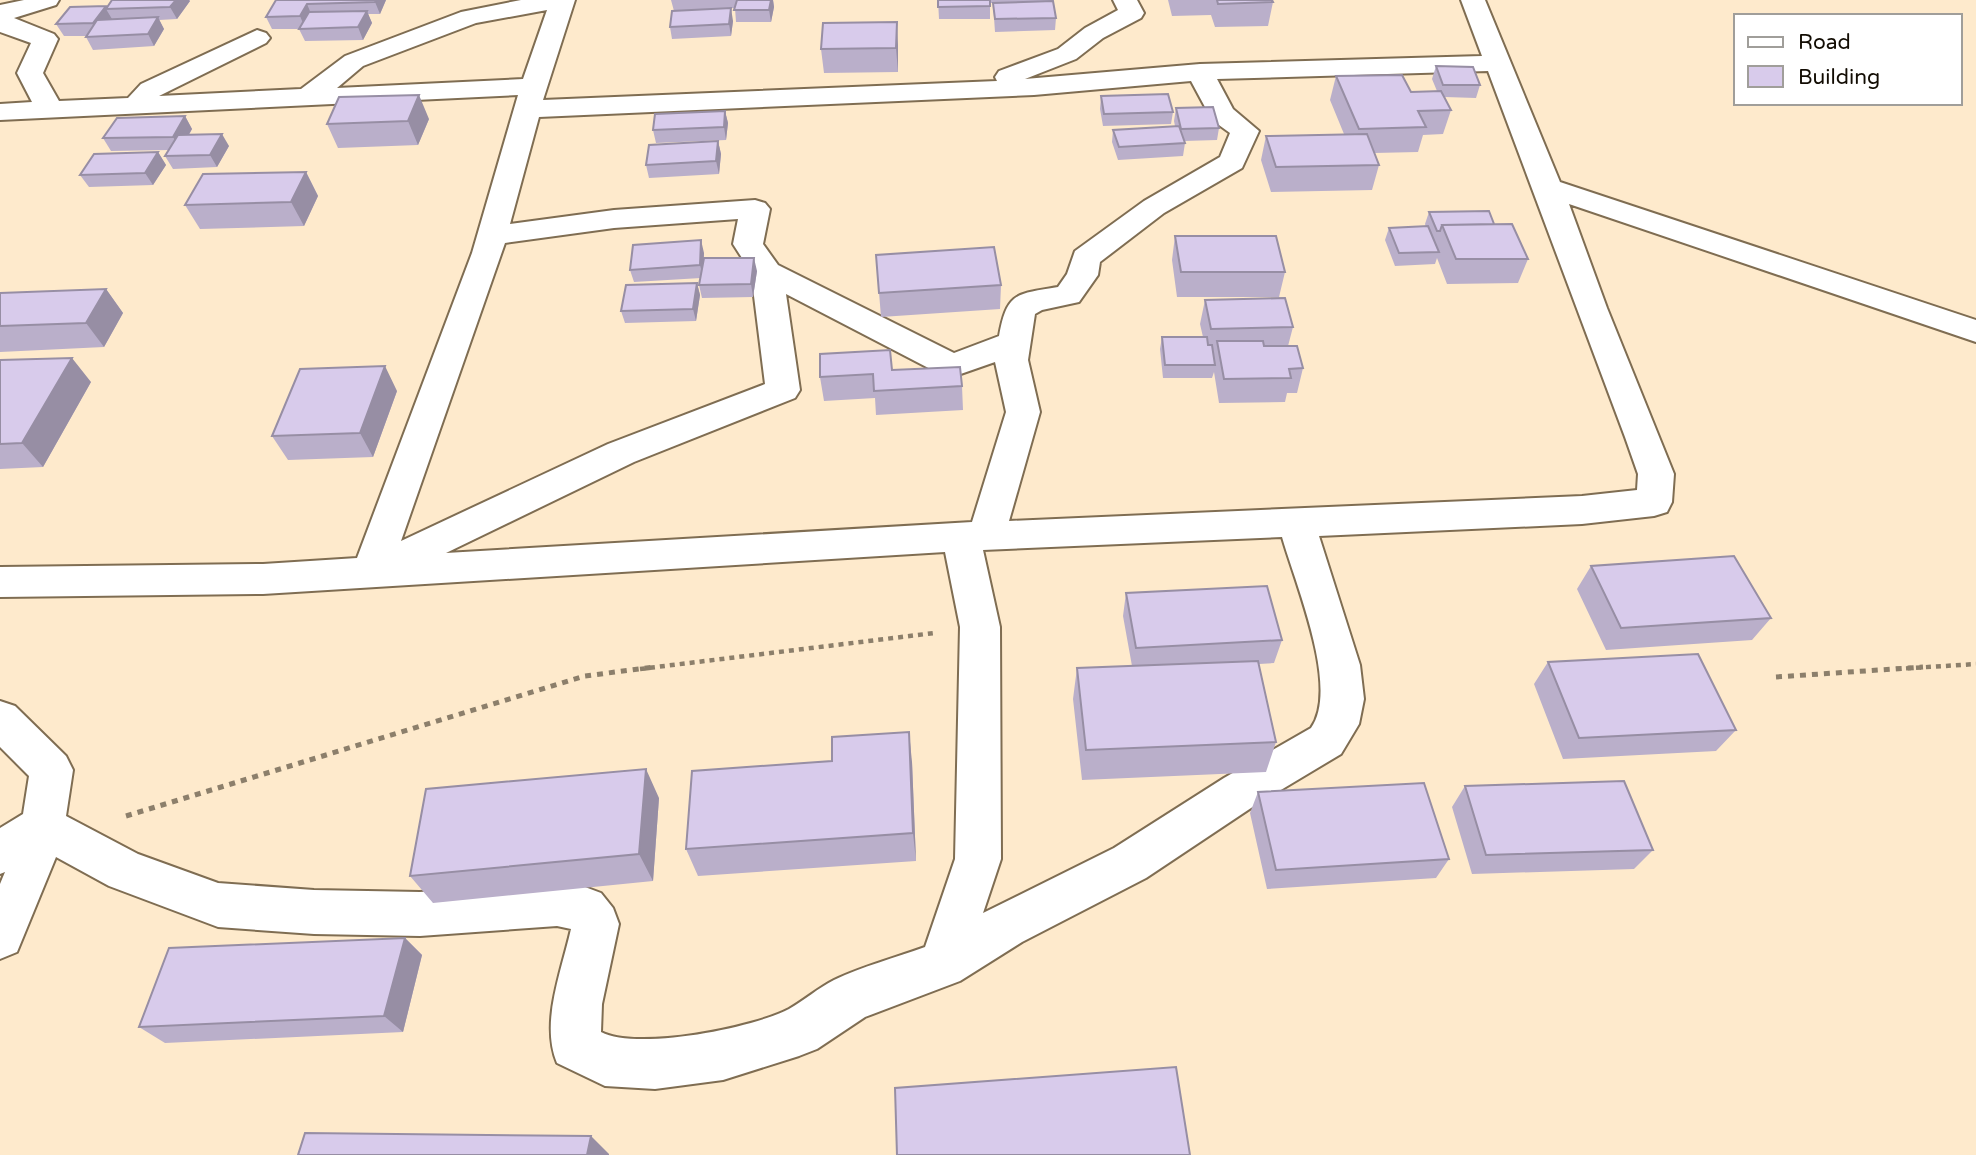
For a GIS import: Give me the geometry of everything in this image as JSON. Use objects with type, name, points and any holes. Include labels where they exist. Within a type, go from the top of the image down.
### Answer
[{"type":"street","points":[[47,0],[20,10],[0,12],[4,25],[45,39],[30,73],[50,110]]},
{"type":"street","points":[[308,97],[354,61],[470,17],[562,0],[492,236],[371,571]]},
{"type":"street","points":[[978,90],[1067,54],[1094,33],[1132,13],[1125,0]]},
{"type":"street","points":[[0,582],[263,579],[974,537],[1582,510],[1654,502],[1656,474],[1591,308],[1548,187],[1473,0]]},
{"type":"street","points":[[136,106],[150,90],[257,38]]},
{"type":"street","points":[[0,132],[9,112],[308,97],[531,98],[978,90],[1034,88],[1200,72],[1497,63]]},
{"type":"street","points":[[943,964],[978,859],[980,627],[974,537],[1023,412],[1011,360],[1020,309],[1033,301],[1068,295],[1082,275],[1086,258],[1154,207],[1232,162],[1245,131],[1222,114],[1200,72]]},
{"type":"street","points":[[1548,187],[1976,331]]},
{"type":"street","points":[[371,571],[621,453],[783,390],[767,272],[748,244],[755,209],[614,219],[492,236]]},
{"type":"street","points":[[767,272],[866,320],[951,366],[1014,342]]},
{"type":"street","points":[[42,826],[125,871],[218,905],[314,912],[420,914],[519,909],[557,904],[585,909],[596,924],[578,1004],[575,1045],[605,1060],[655,1064],[723,1055],[800,1031],[850,998],[943,964],[1005,926],[1130,863],[1239,792],[1326,741],[1338,724],[1343,699],[1340,665],[1296,523]]},
{"type":"street","points":[[0,719],[51,770],[48,808],[28,876],[0,936]]},
{"type":"street","points":[[0,853],[42,826]]},
{"type":"path","points":[[42,826],[101,824],[585,676],[980,627]]},
{"type":"path","points":[[1776,677],[1976,664]]},
{"type":"building","points":[[112,0],[176,0],[170,7],[106,9]]},
{"type":"building","points":[[276,0],[376,0],[307,4],[300,16],[266,17]]},
{"type":"building","points":[[737,0],[771,0],[769,10],[734,10]]},
{"type":"building","points":[[938,0],[990,0],[990,6],[938,7]]},
{"type":"building","points":[[1217,0],[1272,0],[1273,2],[1218,4]]},
{"type":"building","points":[[1053,1],[1056,18],[995,19],[993,3]]},
{"type":"building","points":[[106,6],[93,23],[56,24],[70,7]]},
{"type":"building","points":[[731,8],[729,24],[670,27],[672,11]]},
{"type":"building","points":[[367,11],[358,27],[299,29],[309,12]]},
{"type":"building","points":[[158,17],[148,34],[86,37],[97,20]]},
{"type":"building","points":[[897,22],[896,48],[821,49],[823,23]]},
{"type":"building","points":[[1436,66],[1473,67],[1480,85],[1443,85]]},
{"type":"building","points":[[1402,75],[1411,92],[1441,91],[1451,110],[1418,111],[1426,127],[1359,129],[1336,76]]},
{"type":"building","points":[[1168,94],[1173,112],[1104,114],[1101,96]]},
{"type":"building","points":[[419,95],[408,121],[327,124],[339,97]]},
{"type":"building","points":[[1213,107],[1219,128],[1181,129],[1176,108]]},
{"type":"building","points":[[725,111],[724,127],[653,130],[655,114]]},
{"type":"building","points":[[185,116],[173,137],[103,138],[117,118]]},
{"type":"building","points":[[1179,126],[1185,143],[1119,147],[1113,130]]},
{"type":"building","points":[[222,134],[210,155],[165,156],[178,135]]},
{"type":"building","points":[[1367,134],[1379,165],[1276,167],[1266,136]]},
{"type":"building","points":[[718,141],[716,161],[646,165],[649,145]]},
{"type":"building","points":[[158,152],[145,173],[80,175],[94,154]]},
{"type":"building","points":[[306,172],[291,202],[185,205],[203,174]]},
{"type":"building","points":[[1489,211],[1494,224],[1442,225],[1440,231],[1437,231],[1429,212]]},
{"type":"building","points":[[1512,224],[1528,259],[1456,259],[1442,225]]},
{"type":"building","points":[[1428,226],[1439,252],[1399,253],[1389,228]]},
{"type":"building","points":[[1175,236],[1276,236],[1285,272],[1181,272]]},
{"type":"building","points":[[701,240],[700,265],[630,270],[633,245]]},
{"type":"building","points":[[994,247],[1001,285],[879,293],[876,255]]},
{"type":"building","points":[[704,258],[754,258],[751,284],[699,285]]},
{"type":"building","points":[[697,283],[693,309],[621,311],[626,285]]},
{"type":"building","points":[[106,289],[86,323],[0,326],[0,293]]},
{"type":"building","points":[[1285,298],[1293,327],[1211,329],[1205,300]]},
{"type":"building","points":[[1162,337],[1207,337],[1208,345],[1212,345],[1215,365],[1165,365]]},
{"type":"building","points":[[1217,341],[1263,341],[1264,346],[1297,346],[1303,368],[1289,369],[1291,378],[1224,379]]},
{"type":"building","points":[[890,350],[892,370],[960,367],[962,386],[874,391],[873,374],[820,377],[820,354]]},
{"type":"building","points":[[72,358],[22,443],[0,444],[0,360]]},
{"type":"building","points":[[385,366],[360,433],[272,436],[300,369]]},
{"type":"building","points":[[1734,556],[1771,618],[1621,628],[1591,566]]},
{"type":"building","points":[[1267,586],[1282,640],[1136,648],[1126,593]]},
{"type":"building","points":[[1698,654],[1736,730],[1579,738],[1548,662]]},
{"type":"building","points":[[1258,661],[1276,742],[1086,750],[1077,668]]},
{"type":"building","points":[[909,732],[913,833],[686,849],[692,771],[832,761],[832,737]]},
{"type":"building","points":[[646,769],[639,854],[410,876],[426,789]]},
{"type":"building","points":[[1624,781],[1653,850],[1486,855],[1465,786]]},
{"type":"building","points":[[1424,783],[1449,859],[1276,870],[1258,792]]},
{"type":"building","points":[[405,938],[384,1016],[139,1027],[169,948]]},
{"type":"building","points":[[1176,1067],[1190,1155],[897,1155],[895,1088]]},
{"type":"building","points":[[305,1133],[591,1136],[587,1155],[298,1155]]}]
